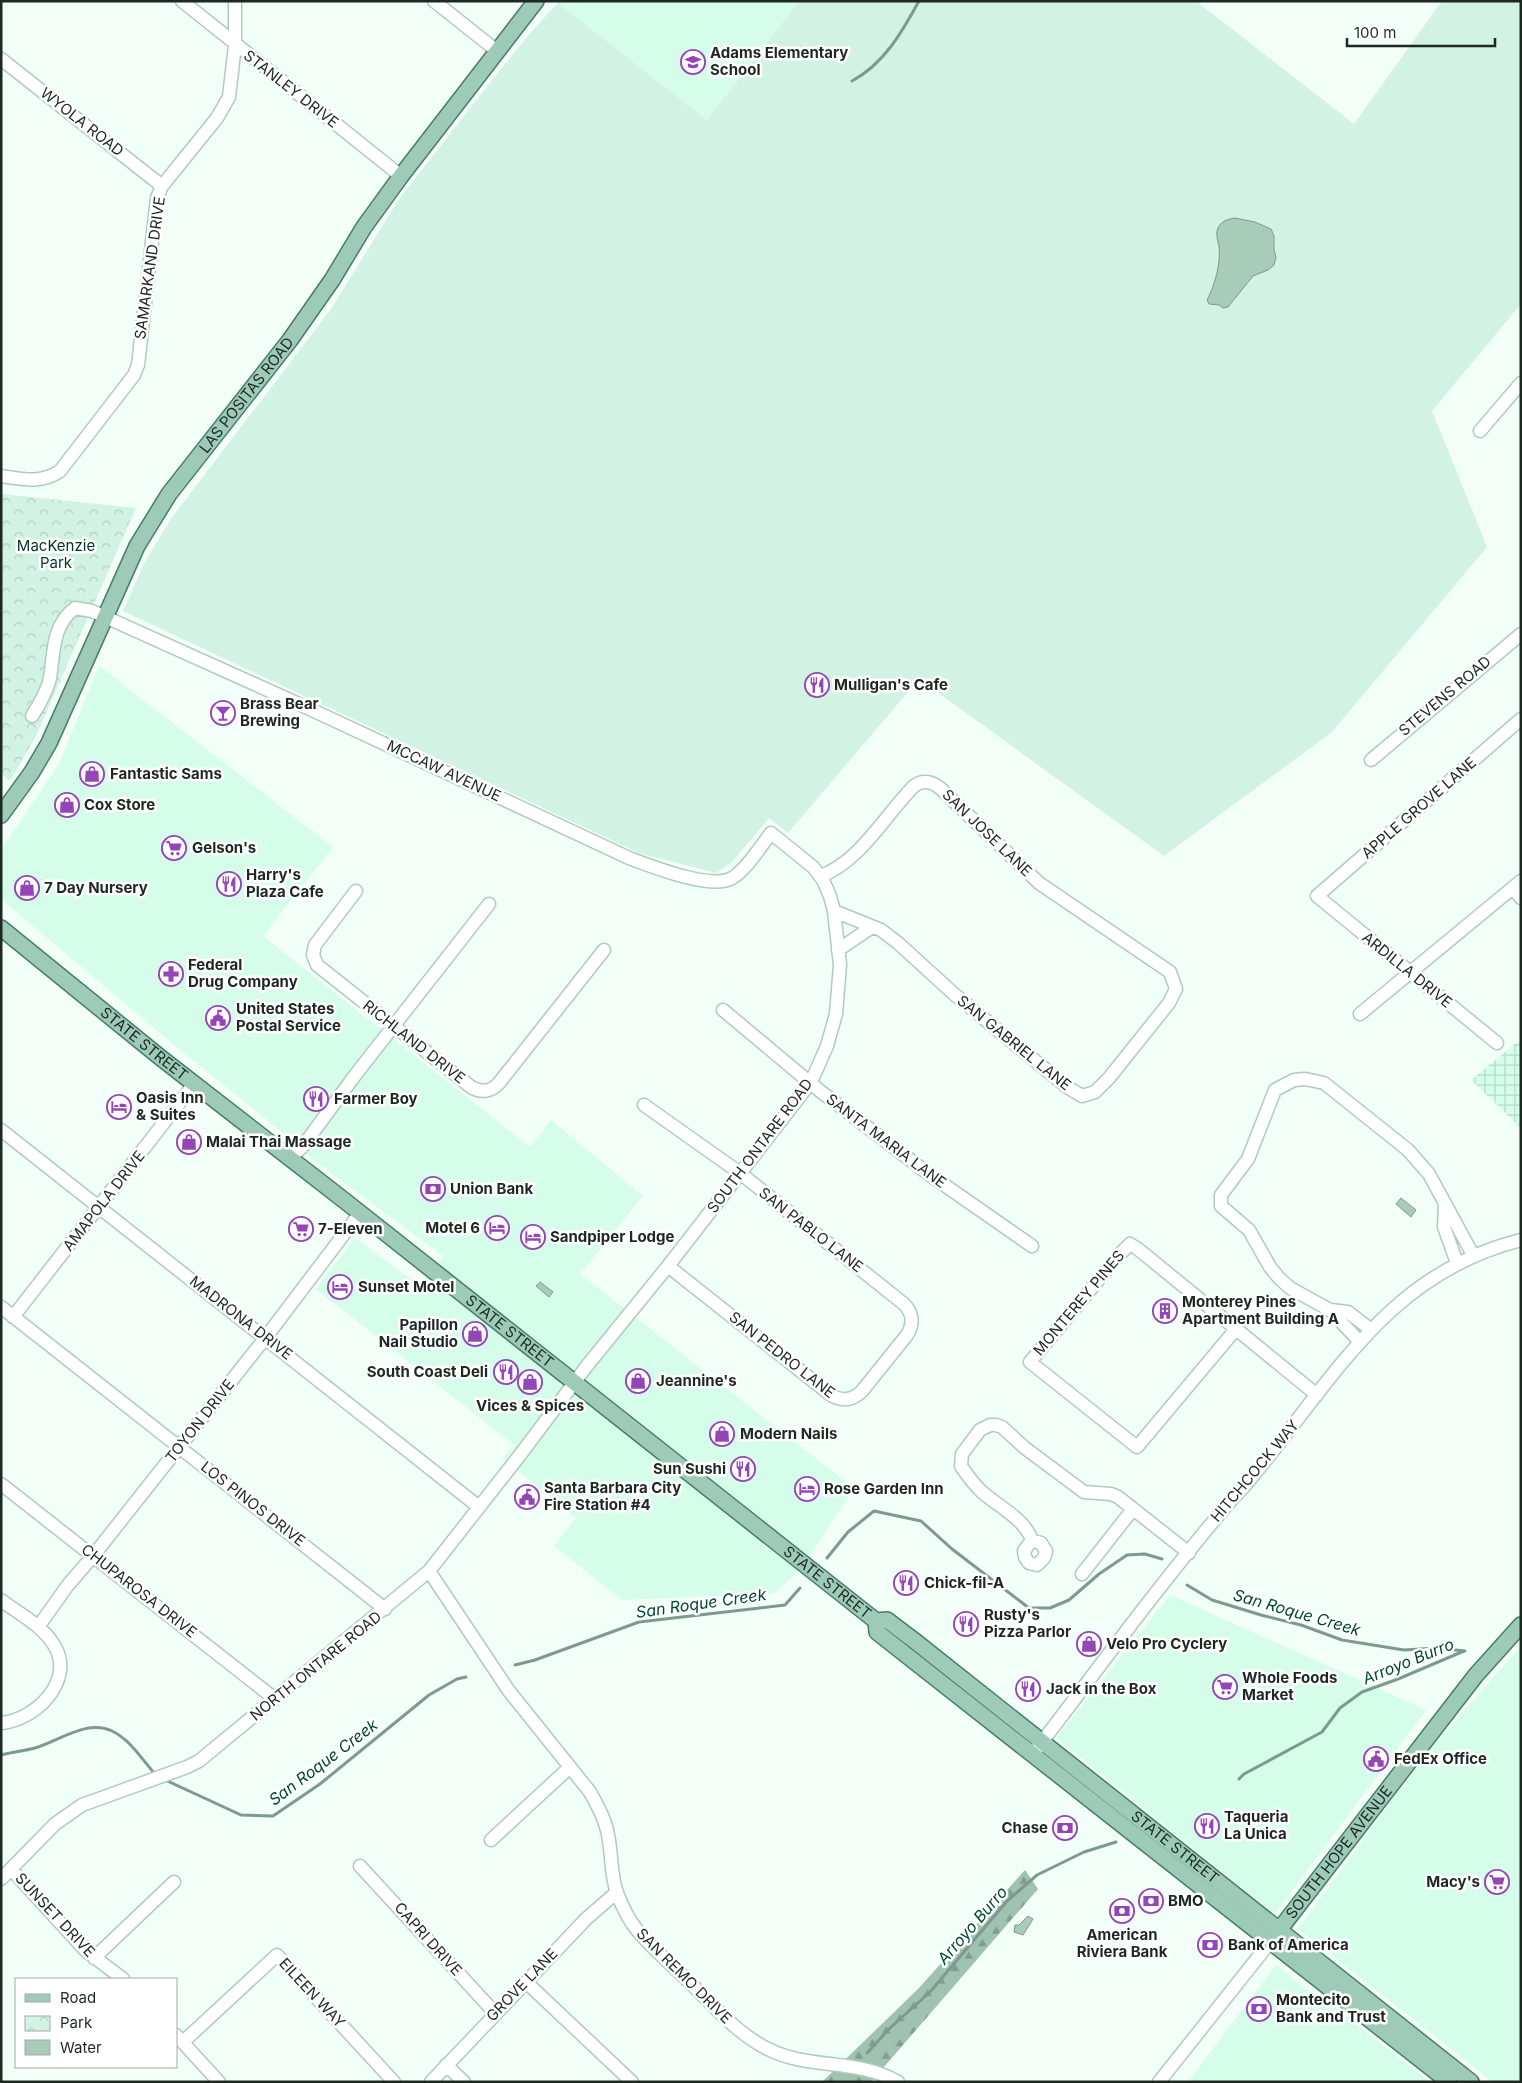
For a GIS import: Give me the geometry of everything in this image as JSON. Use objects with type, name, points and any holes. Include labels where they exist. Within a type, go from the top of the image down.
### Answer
[{"type":"main road","name":"LAS POSITAS ROAD","points":[[1,815],[32,772],[49,743],[107,617],[137,546],[154,515],[290,340],[332,280],[364,227],[401,176],[536,1]]},
{"type":"main road","name":"STATE STREET","points":[[1,928],[194,1084],[360,1213],[829,1585],[876,1621],[887,1620],[1043,1742],[1449,2082]]},
{"type":"main road","name":"STATE STREET","points":[[876,1621],[877,1632],[1032,1755],[1471,2082]]},
{"type":"main road","name":"SOUTH HOPE AVENUE","points":[[1275,1936],[1476,1675],[1521,1625]]},
{"type":"street","name":"STANLEY DRIVE","points":[[182,1],[401,176]]},
{"type":"street","name":"SAMARKAND DRIVE","points":[[1,476],[36,480],[46,479],[60,471],[134,375],[138,365],[157,198],[162,186],[217,118],[229,97],[235,45],[235,1]]},
{"type":"street","points":[[434,1],[498,51]]},
{"type":"street","name":"WYOLA ROAD","points":[[1,59],[162,186]]},
{"type":"street","points":[[1480,431],[1521,383]]},
{"type":"street","name":"MCCAW AVENUE","points":[[32,716],[41,703],[50,680],[54,644],[59,627],[64,616],[75,608],[92,611],[107,617],[629,858],[648,865],[717,882],[736,875],[771,833]]},
{"type":"street","name":"STEVENS ROAD","points":[[1371,760],[1521,634]]},
{"type":"street","name":"APPLE GROVE LANE","points":[[1317,896],[1521,719]]},
{"type":"street","name":"SAN JOSE LANE","points":[[820,876],[832,872],[858,850],[914,786],[918,783],[930,782],[941,789],[1039,883],[1166,969]]},
{"type":"street","name":"SOUTH ONTARE ROAD","points":[[574,1382],[668,1266],[811,1082],[827,1046],[836,1014],[839,989],[834,911],[830,896],[813,866],[771,833]]},
{"type":"street","points":[[1360,1014],[1410,972],[1518,889]]},
{"type":"street","name":"RICHLAND DRIVE","points":[[356,891],[315,945],[314,960],[321,969],[470,1087],[480,1091],[491,1090],[499,1083],[604,950]]},
{"type":"street","name":"ARDILLA DRIVE","points":[[1317,896],[1497,1043]]},
{"type":"street","points":[[290,1158],[303,1146],[393,1026],[489,904]]},
{"type":"street","name":"SAN GABRIEL LANE","points":[[834,911],[881,930],[954,994],[1067,1087],[1082,1096],[1094,1092],[1109,1078],[1169,1003],[1176,989],[1173,977],[1166,969]]},
{"type":"street","points":[[838,950],[872,927]]},
{"type":"street","name":"SANTA MARIA LANE","points":[[723,1010],[930,1175],[1032,1246]]},
{"type":"street","points":[[1360,1342],[1330,1310],[1290,1288],[1279,1278],[1270,1267],[1249,1230],[1221,1206],[1221,1195],[1248,1159],[1274,1090],[1294,1080],[1305,1079],[1324,1084],[1408,1150],[1421,1162],[1432,1177],[1473,1255]]},
{"type":"street","name":"AMAPOLA DRIVE","points":[[13,1317],[194,1084]]},
{"type":"street","name":"SAN PABLO LANE","points":[[644,1104],[740,1173],[904,1304]]},
{"type":"street","name":"MADRONA DRIVE","points":[[1,1130],[266,1337],[479,1507]]},
{"type":"street","points":[[1445,1204],[1444,1227],[1457,1263]]},
{"type":"street","name":"TOYON DRIVE","points":[[38,1627],[68,1585],[266,1337],[360,1213]]},
{"type":"street","name":"HITCHCOCK WAY","points":[[1032,1755],[1222,1510],[1251,1479],[1370,1329],[1410,1294],[1437,1274],[1473,1255],[1521,1240]]},
{"type":"street","name":"MONTEREY PINES","points":[[1130,1244],[1236,1329],[1137,1447],[1030,1362],[1130,1244]]},
{"type":"street","name":"SAN PEDRO LANE","points":[[668,1266],[831,1395],[842,1399],[853,1398],[862,1391],[907,1335],[912,1319],[904,1304]]},
{"type":"street","name":"LOS PINOS DRIVE","points":[[1,1308],[180,1446],[385,1609]]},
{"type":"street","points":[[1330,1310],[1348,1312],[1370,1329]]},
{"type":"street","points":[[1236,1329],[1317,1395]]},
{"type":"street","name":"NORTH ONTARE ROAD","points":[[1,1879],[55,1824],[82,1805],[148,1780],[187,1768],[207,1755],[429,1572],[574,1382]]},
{"type":"street","points":[[1032,1540],[1021,1523],[981,1491],[961,1466],[962,1454],[984,1427],[996,1425],[1002,1427],[1025,1448],[1084,1492],[1111,1494],[1189,1552]]},
{"type":"street","name":"CHUPAROSA DRIVE","points":[[1,1484],[275,1699]]},
{"type":"street","points":[[1082,1574],[1133,1509]]},
{"type":"street","name":"SAN REMO DRIVE","points":[[429,1572],[509,1691],[590,1792],[605,1823],[617,1892],[630,1920],[645,1939],[740,2031],[755,2042],[795,2060],[861,2067],[879,2072],[898,2082]]},
{"type":"street","points":[[1,1600],[38,1627],[50,1639],[58,1655],[59,1670],[55,1685],[45,1701],[37,1709],[15,1720],[1,1723]]},
{"type":"street","points":[[491,1840],[570,1767]]},
{"type":"street","name":"CAPRI DRIVE","points":[[360,1866],[495,2013]]},
{"type":"street","name":"SUNSET DRIVE","points":[[11,1869],[94,1958],[122,1978]]},
{"type":"street","points":[[94,1958],[174,1882]]},
{"type":"street","name":"GROVE LANE","points":[[431,2082],[586,1919],[617,1892]]},
{"type":"street","points":[[1159,2082],[1275,1936]]},
{"type":"street","name":"EILEEN WAY","points":[[180,2039],[277,1955],[394,2082]]},
{"type":"street","points":[[526,1982],[632,2082]]},
{"type":"street","points":[[180,2039],[219,2082]]},
{"type":"street","points":[[446,2065],[464,2082]]},
{"type":"shaded area","name":"Adams Elementary School","points":[[560,1],[799,1],[707,120],[558,3]]},
{"type":"shaded area","points":[[99,666],[333,847],[263,936],[530,1147],[551,1120],[643,1196],[580,1274],[854,1488],[801,1569],[773,1594],[622,1600],[554,1546],[576,1518],[503,1459],[514,1445],[316,1289],[355,1238],[419,1285],[443,1256],[315,1161],[1,899],[1,850],[59,764]]},
{"type":"shaded area","points":[[1521,1039],[1521,1128],[1471,1080]]},
{"type":"shaded area","points":[[1170,1595],[1426,1710],[1275,1914],[1056,1738]]},
{"type":"shaded area","points":[[1521,1646],[1521,2082],[1493,2082],[1298,1929],[1437,1742]]},
{"type":"shaded area","points":[[1276,1965],[1310,1992],[1325,2000],[1430,2082],[1188,2082]]},
{"type":"green space","points":[[799,1],[1196,1],[1354,124],[1442,1],[1521,1],[1521,304],[1432,411],[1487,547],[1332,732],[1164,856],[919,679],[788,833],[769,818],[732,862],[716,873],[639,853],[123,611],[144,564],[170,520],[331,309],[399,199],[500,70],[558,3],[707,120]]},
{"type":"green space","name":"MacKenzie Park","points":[[1,494],[136,508],[36,736],[10,781],[1,774]]},
{"type":"green space","points":[[1025,1870],[1038,1889],[871,2082],[822,2082],[918,1989]]},
{"type":"water","points":[[1235,218],[1255,222],[1271,229],[1274,236],[1276,258],[1274,265],[1268,270],[1253,276],[1228,307],[1223,308],[1219,305],[1209,304],[1207,300],[1213,288],[1218,267],[1218,228],[1229,219]]},
{"type":"water","points":[[1401,1198],[1416,1210],[1411,1217],[1396,1204]]},
{"type":"water","points":[[540,1282],[553,1292],[549,1297],[536,1286]]},
{"type":"water","points":[[1028,1916],[1033,1919],[1023,1935],[1014,1932],[1015,1925],[1019,1925]]},
{"type":"waterway","points":[[852,81],[874,66],[883,56],[899,35],[919,1]]},
{"type":"waterway","name":"San Roque Creek","points":[[827,1558],[848,1532],[874,1511],[921,1521],[952,1549],[1029,1608],[1050,1608],[1069,1600],[1099,1574],[1127,1555],[1145,1554],[1162,1559]]},
{"type":"waterway","name":"San Roque Creek","points":[[1187,1585],[1212,1600],[1301,1625],[1342,1640],[1404,1650],[1437,1648],[1465,1651]]},
{"type":"waterway","name":"San Roque Creek","points":[[515,1665],[535,1660],[639,1622],[785,1605],[800,1588]]},
{"type":"waterway","name":"Arroyo Burro","points":[[1239,1779],[1244,1774],[1322,1732],[1340,1708],[1362,1692],[1464,1651]]},
{"type":"waterway","name":"San Roque Creek","points":[[163,1779],[241,1815],[273,1816],[320,1784],[429,1695],[457,1679],[466,1677]]},
{"type":"waterway","name":"San Roque Creek","points":[[1,1755],[35,1748],[83,1729],[102,1728],[112,1731],[125,1740],[156,1775]]},
{"type":"waterway","name":"Arroyo Burro","points":[[867,2053],[890,2028],[930,1992],[1007,1901],[1037,1875],[1084,1852],[1116,1842]]},
{"type":"place","name":"Adams Elementary School","points":[[693,62]]},
{"type":"place","name":"Mulligan's Cafe","points":[[817,685]]},
{"type":"place","name":"Brass Bear Brewing","points":[[223,713]]},
{"type":"place","name":"Fantastic Sams","points":[[92,774]]},
{"type":"place","name":"Cox Store","points":[[67,805]]},
{"type":"place","name":"Gelson's","points":[[174,848]]},
{"type":"place","name":"Harry's Plaza Cafe","points":[[229,884]]},
{"type":"place","name":"7 Day Nursery","points":[[27,888]]},
{"type":"place","name":"Federal Drug Company","points":[[171,974]]},
{"type":"place","name":"United States Postal Service","points":[[218,1018]]},
{"type":"place","name":"Farmer Boy","points":[[316,1099]]},
{"type":"place","name":"Oasis Inn & Suites","points":[[119,1107]]},
{"type":"place","name":"Malai Thai Massage","points":[[189,1142]]},
{"type":"place","name":"Union Bank","points":[[433,1189]]},
{"type":"place","name":"Motel 6","points":[[497,1228]]},
{"type":"place","name":"7-Eleven","points":[[301,1229]]},
{"type":"place","name":"Sandpiper Lodge","points":[[533,1237]]},
{"type":"place","name":"Sunset Motel","points":[[340,1287]]},
{"type":"place","name":"Monterey Pines Apartment Building A","points":[[1165,1311]]},
{"type":"place","name":"Papillon Nail Studio","points":[[475,1334]]},
{"type":"place","name":"South Coast Deli","points":[[506,1372]]},
{"type":"place","name":"Jeannine's","points":[[638,1381]]},
{"type":"place","name":"Vices & Spices","points":[[530,1382]]},
{"type":"place","name":"Modern Nails","points":[[722,1434]]},
{"type":"place","name":"Sun Sushi","points":[[743,1469]]},
{"type":"place","name":"Rose Garden Inn","points":[[807,1489]]},
{"type":"place","name":"Santa Barbara City Fire Station #4","points":[[527,1497]]},
{"type":"place","name":"Chick-fil-A","points":[[906,1583]]},
{"type":"place","name":"Rusty's Pizza Parlor","points":[[966,1624]]},
{"type":"place","name":"Velo Pro Cyclery","points":[[1089,1644]]},
{"type":"place","name":"Whole Foods Market","points":[[1225,1687]]},
{"type":"place","name":"Jack in the Box","points":[[1028,1689]]},
{"type":"place","name":"FedEx Office","points":[[1376,1759]]},
{"type":"place","name":"Taqueria La Unica","points":[[1207,1826]]},
{"type":"place","name":"Chase","points":[[1065,1828]]},
{"type":"place","name":"Macy's","points":[[1497,1882]]},
{"type":"place","name":"BMO","points":[[1151,1901]]},
{"type":"place","name":"American Riviera Bank","points":[[1122,1911]]},
{"type":"place","name":"Bank of America","points":[[1210,1945]]},
{"type":"place","name":"Montecito Bank and Trust","points":[[1259,2009]]}]
